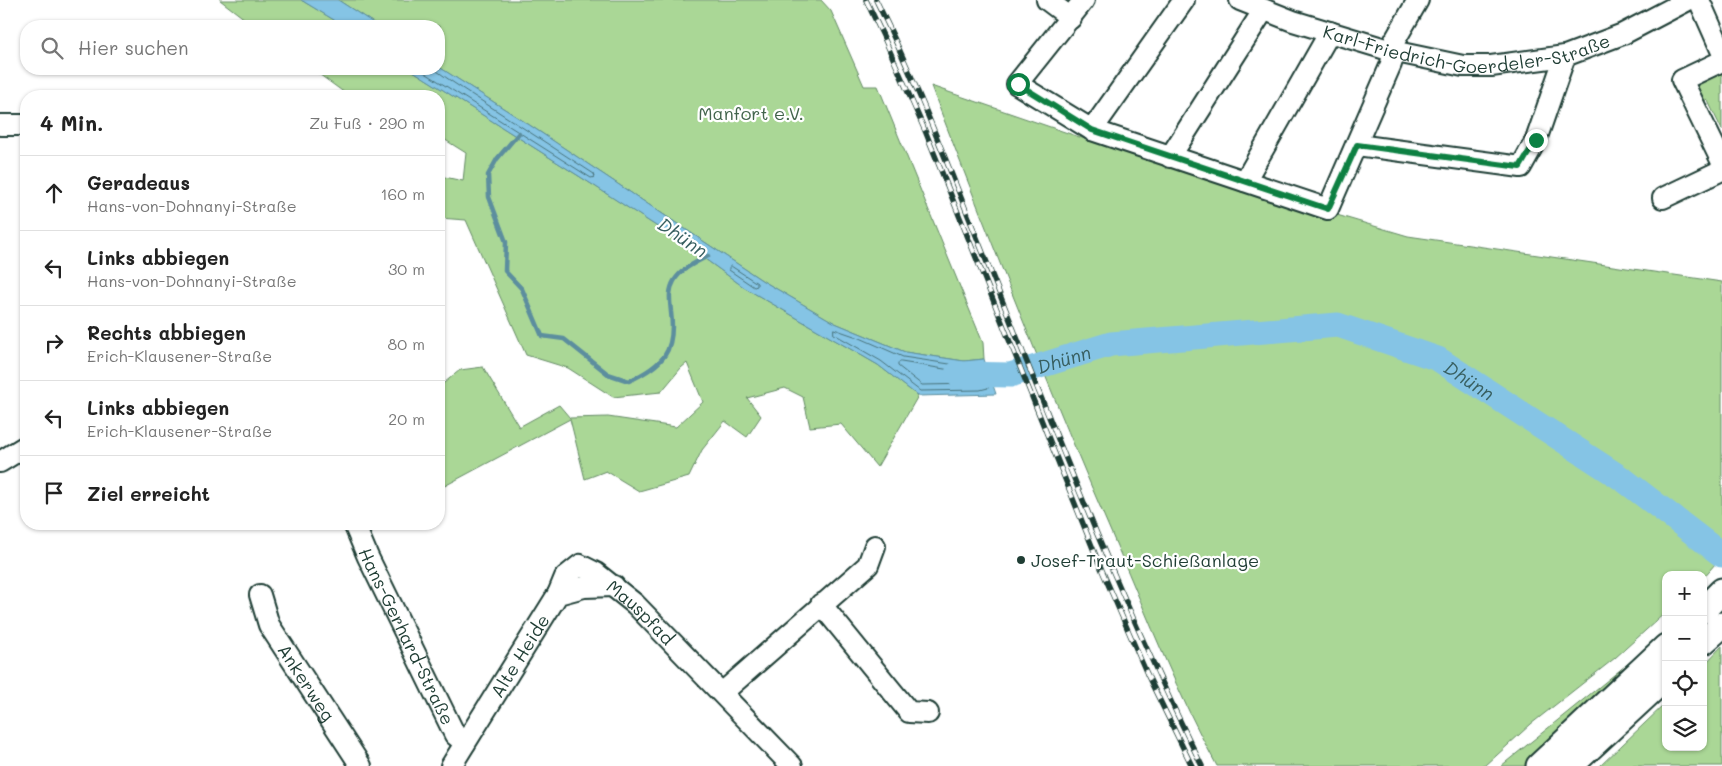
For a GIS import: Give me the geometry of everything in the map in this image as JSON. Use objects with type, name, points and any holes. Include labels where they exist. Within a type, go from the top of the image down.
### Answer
[{"type":"main road","points":[[1707,629],[1714,607]]},
{"type":"main road","points":[[1539,766],[1662,651]]},
{"type":"main road","points":[[1570,766],[1662,681]]},
{"type":"street","points":[[1047,0],[1071,18]]},
{"type":"street","points":[[1084,0],[1018,84],[1092,130],[1328,209],[1391,64],[1395,40],[1418,0]]},
{"type":"street","points":[[1092,130],[1184,0]]},
{"type":"street","name":"Karl-Friedrich-Goerdeler-Straße","points":[[1240,0],[1263,11],[1392,51],[1463,66],[1491,66],[1565,56],[1623,34],[1687,1]]},
{"type":"street","points":[[1687,1],[1722,52]]},
{"type":"street","points":[[1170,156],[1263,11]]},
{"type":"street","points":[[1245,181],[1330,32]]},
{"type":"street","points":[[1357,145],[1520,167],[1536,140],[1565,56]]},
{"type":"street","points":[[1722,61],[1682,80],[1722,162]]},
{"type":"street","points":[[0,125],[20,125]]},
{"type":"street","points":[[1663,198],[1722,170]]},
{"type":"street","points":[[0,462],[20,450]]},
{"type":"street","name":"Hans-Gerhard-Straße","points":[[357,530],[455,735],[466,743]]},
{"type":"street","points":[[722,693],[821,604],[868,565],[875,546]]},
{"type":"street","name":"Alte Heide","points":[[451,766],[558,594],[584,587],[614,586]]},
{"type":"street","name":"Mauspfad","points":[[614,586],[635,604],[792,766]]},
{"type":"street","name":"Ankerweg","points":[[260,595],[269,626],[361,766]]},
{"type":"street","points":[[821,604],[909,712],[928,713]]},
{"type":"green space","points":[[220,0],[301,0],[334,20],[246,20]]},
{"type":"green space","name":"Manfort e.V.","points":[[338,0],[821,0],[831,11],[864,86],[878,86],[983,343],[984,359],[964,361],[905,352],[835,323],[763,281],[445,71],[445,20],[369,20]]},
{"type":"green space","points":[[1722,71],[1722,130],[1707,99],[1699,106],[1693,85]]},
{"type":"green space","points":[[320,75],[419,75],[443,90],[341,90]]},
{"type":"green space","points":[[931,86],[1120,151],[1408,236],[1722,282],[1722,556],[1707,573],[1707,571],[1662,571],[1662,616],[1615,658],[1531,724],[1485,766],[1217,766],[1189,712],[1164,657],[1068,432]]},
{"type":"green space","points":[[445,91],[690,248],[745,288],[878,365],[918,396],[877,467],[841,424],[810,427],[803,397],[785,388],[747,398],[761,416],[747,437],[725,421],[702,450],[689,477],[639,491],[606,471],[585,479],[570,419],[445,486],[445,382],[460,370],[483,367],[519,427],[559,405],[570,418],[608,417],[676,427],[703,402],[687,363],[661,392],[613,397],[568,368],[526,355],[466,220],[445,218],[445,177],[463,181],[466,153],[445,140]]},
{"type":"green space","points":[[1662,636],[1662,640],[1526,766],[1501,766]]},
{"type":"green space","points":[[1722,646],[1722,766],[1600,766],[1662,707],[1662,751],[1707,751],[1707,662]]},
{"type":"water","points":[[301,0],[338,0],[369,20],[334,20]]},
{"type":"water","points":[[445,71],[763,281],[835,323],[905,352],[964,361],[984,359],[996,394],[918,396],[878,365],[745,288],[690,248],[419,75],[445,75]]},
{"type":"waterway","points":[[519,133],[497,159],[488,175],[489,197],[506,242],[505,271],[522,289],[542,336],[564,339],[608,374],[629,381],[651,369],[665,356],[671,337],[670,296],[672,285],[684,270],[708,256]]},
{"type":"waterway","name":"Dhünn","points":[[957,374],[1010,375],[1111,344],[1338,325],[1438,359],[1624,480],[1722,555]]},
{"type":"railway","points":[[866,0],[926,133],[1098,561],[1147,674],[1192,766]]},
{"type":"railway","points":[[876,0],[907,66],[1117,582],[1202,766]]},
{"type":"place","name":"Josef-Traut-Schießanlage","points":[[1021,560]]},
{"type":"route","points":[[1018,84],[1092,130],[1328,209],[1357,145],[1520,167],[1536,140]]}]
